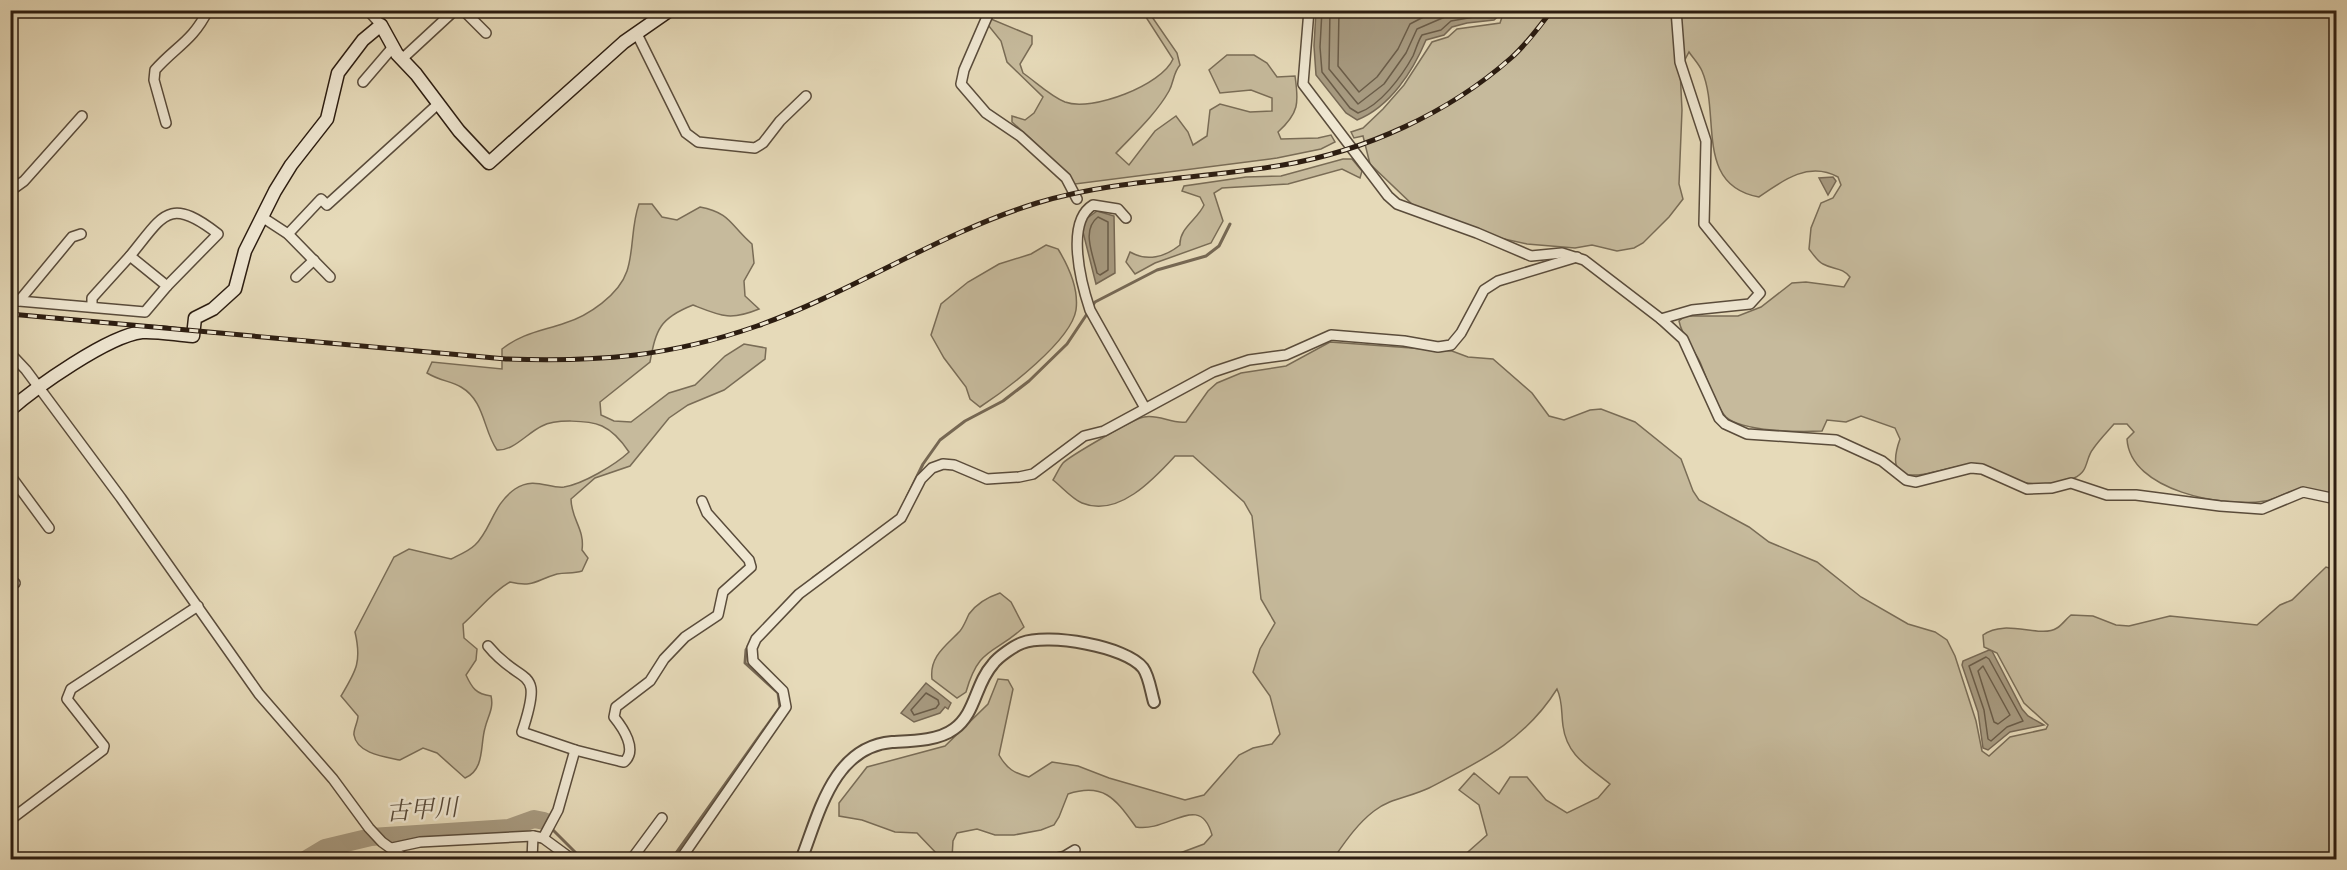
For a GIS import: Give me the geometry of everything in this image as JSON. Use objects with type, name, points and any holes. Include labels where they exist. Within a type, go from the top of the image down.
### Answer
[{"type":"main road","points":[[12,404],[96,350],[141,332],[193,336],[195,318],[213,309],[235,289],[245,251],[262,217],[291,165],[327,119],[326,102],[338,73],[363,40],[381,25],[402,59],[489,163],[616,48],[670,10]]},
{"type":"street","points":[[166,123],[154,80],[155,70],[188,42],[200,27],[208,10]]},
{"type":"street","points":[[368,10],[381,25]]},
{"type":"street","points":[[402,59],[455,10]]},
{"type":"street","points":[[463,10],[486,33]]},
{"type":"street","points":[[990,10],[963,70],[961,84],[986,113],[1020,136],[1066,178],[1077,199],[1081,215],[1076,233],[1084,294],[1094,318],[1145,408]]},
{"type":"street","points":[[1309,10],[1303,84],[1356,156],[1397,204],[1477,233],[1531,256],[1562,253],[1577,257],[1661,319],[1683,339],[1696,362],[1712,403],[1725,424],[1747,434],[1836,440],[1882,461],[1906,480],[1916,482],[1971,468],[1990,472],[2027,489],[2052,488],[2071,483],[2107,495],[2136,495],[2220,506],[2262,509],[2303,492],[2337,499]]},
{"type":"street","points":[[1661,319],[1692,310],[1750,304],[1760,293],[1710,235],[1704,224],[1706,141],[1680,62],[1676,10]]},
{"type":"street","points":[[638,34],[686,133],[698,142],[754,148],[764,143],[780,121],[806,96]]},
{"type":"street","points":[[363,82],[393,47]]},
{"type":"street","points":[[288,234],[321,199],[327,205],[438,104]]},
{"type":"street","points":[[10,191],[24,181],[82,116]]},
{"type":"street","points":[[391,132],[398,140]]},
{"type":"street","points":[[1077,199],[1093,205],[1118,209],[1126,218]]},
{"type":"street","points":[[1081,215],[1093,205]]},
{"type":"street","points":[[10,294],[19,301],[145,312],[218,234],[191,217],[174,212],[164,214],[92,298],[92,306]]},
{"type":"street","points":[[262,217],[288,234],[330,277]]},
{"type":"street","points":[[19,301],[72,237],[81,234]]},
{"type":"street","points":[[130,256],[167,286]]},
{"type":"street","points":[[680,860],[786,707],[783,691],[753,661],[752,648],[756,639],[782,610],[901,518],[921,479],[932,468],[943,464],[954,465],[987,479],[1033,474],[1084,435],[1104,431],[1213,372],[1250,360],[1286,355],[1331,335],[1404,341],[1438,347],[1451,345],[1461,333],[1484,290],[1498,281],[1577,257]]},
{"type":"street","points":[[296,277],[314,260]]},
{"type":"street","points":[[10,353],[37,386],[259,693],[333,779],[369,828],[406,860]]},
{"type":"street","points":[[10,475],[49,528]]},
{"type":"street","points":[[488,646],[527,679],[532,690],[532,701],[522,732],[575,750],[624,762],[629,758],[630,751],[625,732],[614,717],[616,707],[650,681],[664,659],[685,637],[718,615],[723,592],[751,567],[749,560],[706,513],[702,501]]},
{"type":"street","points":[[10,820],[103,750],[104,746],[67,699],[71,689],[198,606]]},
{"type":"street","points":[[801,860],[838,771],[857,754],[884,743],[913,741],[951,731],[968,715],[993,664],[1022,643],[1064,640],[1126,655],[1144,668],[1154,702]]},
{"type":"street","points":[[543,838],[558,810],[575,750]]},
{"type":"street","points":[[631,860],[662,818]]},
{"type":"street","points":[[392,848],[420,842],[533,837],[543,838],[573,860]]},
{"type":"street","points":[[532,860],[533,837]]},
{"type":"street","points":[[1049,860],[1075,850]]},
{"type":"shaded area","points":[[1142,11],[1148,11],[1177,53],[1180,65],[1169,91],[1158,108],[1116,153],[1129,165],[1155,131],[1176,116],[1188,132],[1193,145],[1207,136],[1210,110],[1220,104],[1250,112],[1272,111],[1272,98],[1251,90],[1220,93],[1209,70],[1227,55],[1254,55],[1267,63],[1277,77],[1295,76],[1296,107],[1290,119],[1278,132],[1281,139],[1318,138],[1331,135],[1335,142],[1321,149],[1277,158],[1075,184],[1012,122],[1012,116],[1025,120],[1034,113],[1043,97],[1007,62],[1001,41],[988,25],[991,19],[1032,36],[1032,44],[1020,64],[1023,73],[1049,93],[1065,102],[1092,103],[1108,100],[1141,87],[1166,69],[1173,59]]},
{"type":"shaded area","points":[[1504,11],[2336,11],[2336,496],[2300,490],[2265,501],[2227,502],[2182,492],[2161,483],[2144,472],[2132,457],[2127,439],[2134,432],[2127,424],[2114,424],[2093,449],[2079,475],[2066,480],[2040,484],[2014,480],[1981,464],[1907,475],[1898,470],[1896,458],[1900,439],[1895,428],[1861,416],[1846,422],[1827,420],[1822,431],[1772,430],[1734,422],[1722,412],[1679,321],[1685,316],[1738,316],[1761,307],[1792,283],[1806,282],[1844,287],[1850,277],[1841,270],[1821,263],[1809,249],[1811,228],[1821,203],[1833,198],[1841,185],[1838,177],[1817,171],[1807,172],[1777,184],[1759,197],[1739,190],[1725,178],[1717,163],[1707,89],[1701,68],[1689,52],[1680,69],[1682,110],[1679,184],[1683,199],[1643,243],[1634,248],[1617,251],[1592,245],[1575,248],[1527,244],[1486,235],[1414,206],[1370,164],[1363,136],[1354,138],[1351,132],[1363,128],[1383,109],[1404,85],[1432,42],[1448,37],[1457,29],[1500,23]]},
{"type":"shaded area","points":[[1343,159],[1352,159],[1362,171],[1360,178],[1342,169],[1288,184],[1222,188],[1214,193],[1223,221],[1211,243],[1155,263],[1135,274],[1126,262],[1130,252],[1143,257],[1156,257],[1180,245],[1182,234],[1204,205],[1200,197],[1182,191],[1184,186],[1246,177],[1281,176]]},
{"type":"shaded area","points":[[639,204],[652,204],[662,217],[677,220],[700,207],[724,216],[752,244],[754,263],[744,281],[745,296],[759,309],[740,315],[726,316],[693,305],[673,315],[661,326],[650,362],[600,402],[601,415],[614,421],[631,422],[669,393],[695,385],[725,356],[744,344],[766,348],[765,359],[724,390],[688,405],[669,418],[630,466],[595,478],[571,499],[582,536],[582,550],[588,558],[582,571],[557,574],[530,584],[510,582],[491,596],[463,624],[464,638],[477,649],[476,660],[466,675],[475,690],[491,696],[492,700],[481,756],[476,769],[471,774],[465,778],[437,753],[423,748],[400,760],[380,756],[366,750],[356,741],[354,735],[358,716],[341,696],[358,659],[355,632],[394,557],[409,549],[451,559],[475,545],[502,502],[515,489],[529,483],[558,487],[572,485],[616,463],[629,452],[606,428],[589,422],[572,421],[548,424],[536,429],[509,448],[497,450],[475,400],[461,387],[427,373],[432,362],[502,369],[502,349],[525,336],[574,320],[593,310],[617,288],[627,271]]},
{"type":"shaded area","points":[[1046,245],[1058,249],[1072,278],[1077,302],[1072,322],[1063,336],[1036,364],[980,407],[970,399],[966,387],[944,358],[931,335],[941,304],[968,282],[999,264],[1031,254]]},
{"type":"shaded area","points":[[1330,342],[1452,351],[1468,357],[1493,359],[1532,393],[1549,416],[1564,420],[1590,410],[1601,409],[1635,422],[1681,459],[1693,491],[1699,500],[1749,527],[1769,542],[1817,562],[1861,597],[1908,624],[1935,632],[1947,640],[1955,656],[1976,721],[1982,751],[1989,756],[2010,737],[2046,729],[2048,725],[2024,703],[1997,653],[1984,647],[1983,635],[1992,630],[2012,628],[2050,631],[2059,627],[2071,615],[2093,616],[2116,625],[2129,626],[2170,616],[2257,625],[2280,605],[2292,600],[2326,567],[2336,570],[2336,859],[1460,859],[1487,835],[1479,805],[1459,790],[1474,773],[1499,794],[1510,777],[1527,777],[1546,800],[1567,813],[1598,798],[1610,784],[1580,760],[1569,745],[1565,736],[1557,689],[1531,722],[1500,748],[1429,788],[1387,803],[1374,811],[1357,827],[1333,859],[1164,859],[1204,844],[1212,835],[1207,822],[1200,816],[1191,815],[1160,825],[1136,827],[1108,796],[1091,790],[1068,794],[1054,825],[1041,830],[1014,835],[995,835],[977,829],[957,833],[953,841],[952,858],[939,856],[917,833],[895,832],[862,820],[839,816],[839,803],[867,767],[945,746],[988,704],[998,679],[1008,680],[1013,689],[999,755],[1011,770],[1029,777],[1052,762],[1078,766],[1109,778],[1185,800],[1204,795],[1239,755],[1253,748],[1272,744],[1280,734],[1270,696],[1253,672],[1260,649],[1275,623],[1261,599],[1252,516],[1244,502],[1193,456],[1175,456],[1134,494],[1109,505],[1095,506],[1082,503],[1053,480],[1068,459],[1138,419],[1149,416],[1186,422],[1208,391],[1217,383],[1241,373],[1286,366]]},
{"type":"shaded area","points":[[1000,593],[1011,602],[1024,627],[982,659],[976,666],[966,692],[957,698],[932,679],[933,664],[940,652],[961,629],[972,610],[991,596]]},
{"type":"water","points":[[1316,11],[1500,11],[1501,14],[1494,20],[1452,27],[1444,35],[1426,40],[1399,87],[1380,106],[1357,120],[1346,113],[1316,75],[1314,46]]},
{"type":"water","points":[[1833,177],[1836,181],[1828,195],[1819,178]]},
{"type":"water","points":[[1097,211],[1114,216],[1115,273],[1096,284],[1082,228],[1086,219]]},
{"type":"water","points":[[1989,650],[1992,651],[2022,709],[2028,716],[2044,725],[2010,732],[1988,750],[1983,748],[1978,712],[1962,665],[1963,661]]},
{"type":"water","points":[[926,683],[951,703],[948,709],[945,707],[940,713],[914,722],[901,713]]},
{"type":"waterway","points":[[907,497],[923,464],[940,440],[965,421],[1003,401],[1029,381],[1067,344],[1095,302],[1157,270],[1206,256],[1219,246],[1230,224]]},
{"type":"waterway","points":[[813,578],[851,550]]},
{"type":"waterway","points":[[671,860],[780,707],[778,693],[745,663],[746,650],[755,634]]},
{"type":"waterway","name":"古甲川","points":[[305,860],[325,848],[371,837],[509,828],[534,819],[544,821]]},
{"type":"waterway","points":[[544,821],[583,860]]},
{"type":"railway","points":[[10,314],[506,359],[603,358],[663,351],[724,336],[793,312],[965,230],[1037,203],[1128,184],[1283,165],[1314,159],[1375,139],[1433,112],[1487,78],[1522,47],[1552,10]]}]
